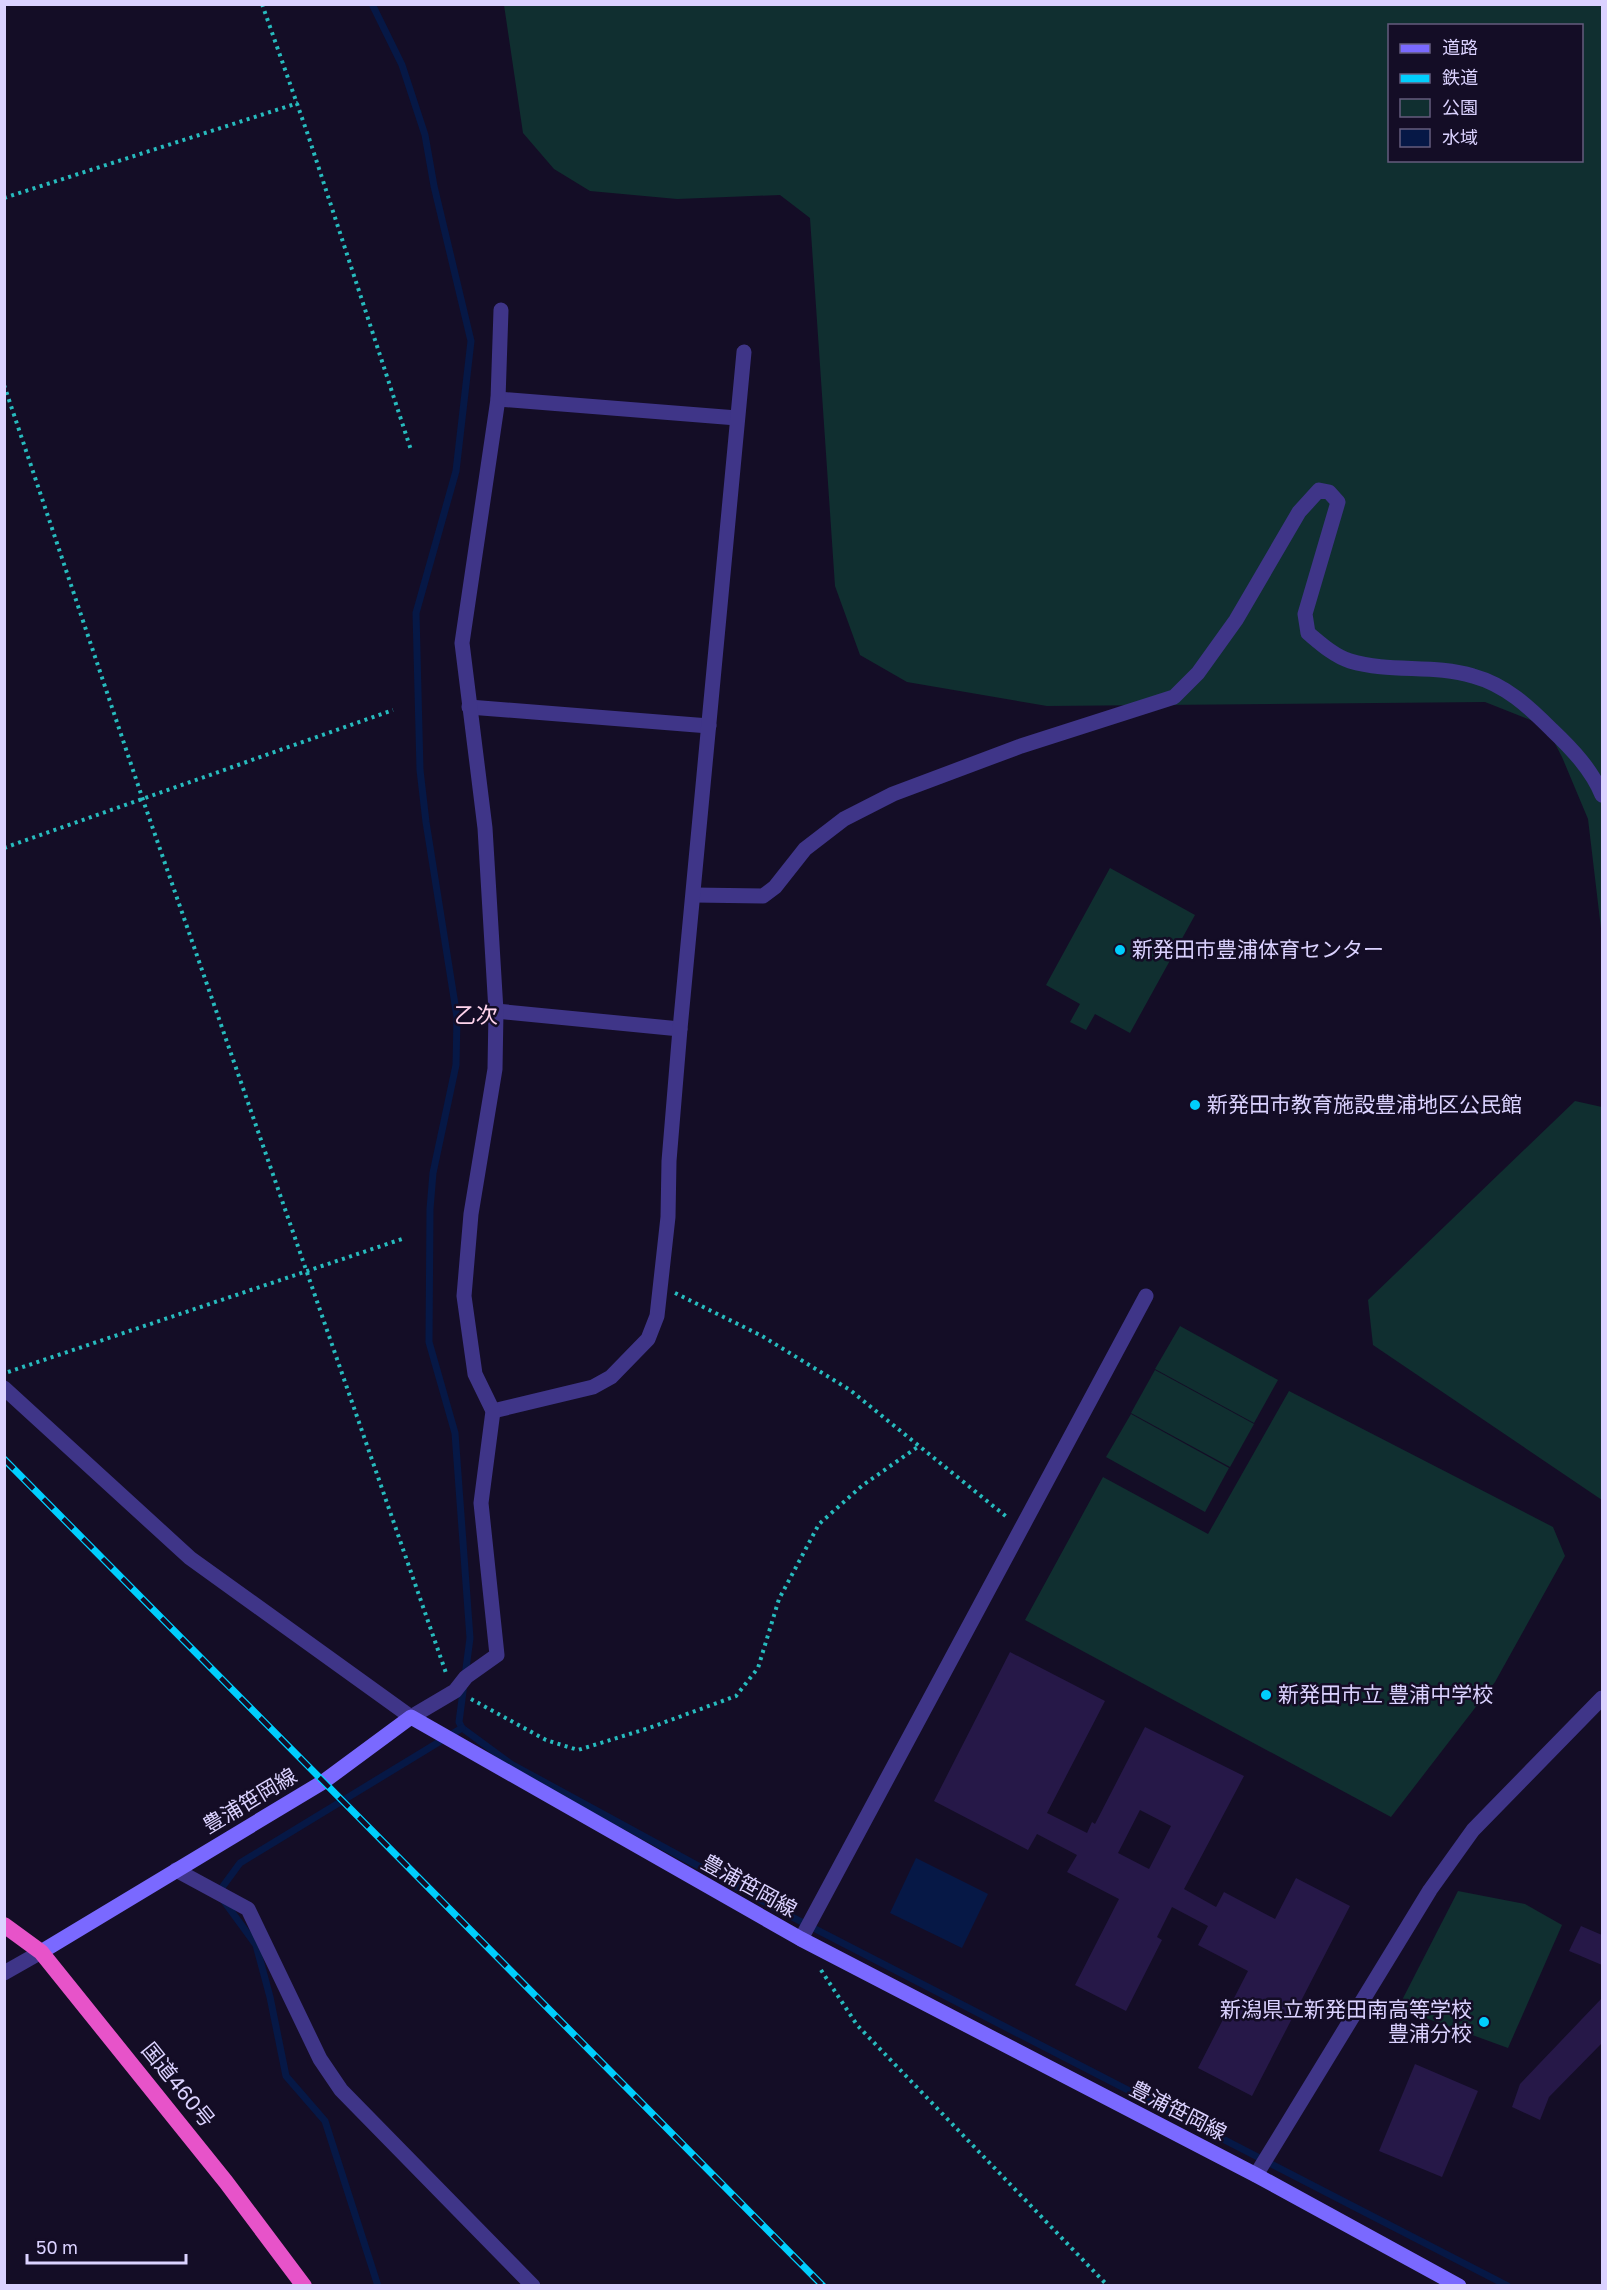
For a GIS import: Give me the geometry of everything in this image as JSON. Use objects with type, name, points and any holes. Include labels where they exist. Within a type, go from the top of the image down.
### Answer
[{"type":"highway","name":"国道460号","points":[[4,1925],[41,1952],[226,2182],[304,2286]]},
{"type":"main road","name":"豊浦笹岡線","points":[[41,1952],[323,1782],[411,1717],[801,1939],[1256,2175],[1459,2286]]},
{"type":"street","points":[[4,1388],[190,1558],[411,1717],[455,1691],[466,1677],[497,1655],[481,1503],[492,1412],[475,1374],[464,1296],[471,1214],[495,1070],[496,1011],[485,828],[462,643],[498,399],[501,310]]},
{"type":"street","points":[[492,1412],[593,1387],[611,1377],[648,1339],[657,1317],[680,1029],[744,352]]},
{"type":"street","points":[[498,399],[737,418]]},
{"type":"street","points":[[694,895],[763,896],[775,888],[806,849],[844,819],[893,794],[1021,746],[1174,697],[1198,673],[1236,620],[1299,512],[1319,489],[1329,492],[1338,502],[1305,614],[1308,633],[1329,650],[1349,660],[1393,668],[1454,672],[1475,676],[1509,691],[1575,752],[1602,795]]},
{"type":"street","points":[[469,707],[709,726]]},
{"type":"street","points":[[496,1011],[680,1029]]},
{"type":"street","points":[[801,1939],[1023,1530],[1146,1296]]},
{"type":"street","points":[[1256,2175],[1436,1881],[1473,1830],[1602,1698]]},
{"type":"street","points":[[176,1870],[248,1909],[320,2059],[341,2090],[533,2286]]},
{"type":"street","points":[[4,1973],[41,1952]]},
{"type":"path","points":[[262,4],[298,103],[411,450]]},
{"type":"path","points":[[4,198],[298,103]]},
{"type":"path","points":[[4,385],[143,800],[441,1663],[455,1691],[546,1740],[578,1750],[649,1728],[736,1696],[758,1668],[778,1599],[819,1524],[863,1485],[919,1446]]},
{"type":"path","points":[[4,848],[393,710]]},
{"type":"path","points":[[4,1373],[402,1239]]},
{"type":"path","points":[[661,1286],[762,1336],[850,1390],[1023,1530]]},
{"type":"path","points":[[820,1968],[857,2025],[1108,2286]]},
{"type":"green space","points":[[504,5],[1602,5],[1602,937],[1588,819],[1562,757],[1550,734],[1538,723],[1485,702],[1047,706],[907,682],[860,655],[835,586],[810,218],[780,195],[677,199],[590,191],[554,169],[523,133]]},
{"type":"green space","name":"新発田市豊浦体育センター","points":[[1110,868],[1195,915],[1130,1033],[1095,1014],[1086,1030],[1070,1022],[1080,1004],[1046,985]]},
{"type":"green space","points":[[1575,1101],[1602,1107],[1602,1500],[1373,1345],[1368,1300]]},
{"type":"green space","points":[[1180,1326],[1278,1380],[1254,1423],[1155,1369]]},
{"type":"green space","points":[[1155,1370],[1254,1424],[1230,1467],[1131,1413]]},
{"type":"green space","points":[[1289,1391],[1553,1527],[1565,1556],[1495,1682],[1391,1817],[1025,1620],[1103,1477],[1208,1534]]},
{"type":"green space","points":[[1131,1414],[1229,1468],[1205,1512],[1106,1457]]},
{"type":"green space","points":[[1458,1891],[1525,1904],[1562,1925],[1508,2048],[1398,2008]]},
{"type":"water","points":[[916,1858],[988,1894],[962,1948],[890,1913]]},
{"type":"building","points":[[1010,1652],[1105,1701],[1047,1813],[1087,1833],[1092,1822],[1095,1824],[1145,1727],[1244,1776],[1184,1889],[1216,1907],[1224,1892],[1275,1919],[1296,1878],[1350,1906],[1252,2096],[1198,2068],[1248,1971],[1198,1945],[1208,1926],[1172,1907],[1157,1937],[1162,1940],[1126,2011],[1075,1985],[1119,1899],[1067,1872],[1077,1855],[1037,1834],[1028,1850],[934,1801]],"holes":[[[1140,1810],[1171,1826],[1149,1869],[1118,1853]]]},
{"type":"building","points":[[1581,1926],[1602,1935],[1602,1965],[1569,1951]]},
{"type":"building","points":[[1602,1998],[1602,2043],[1549,2097],[1540,2120],[1512,2107],[1520,2084]]},
{"type":"building","points":[[1415,2064],[1478,2091],[1442,2177],[1379,2151]]},
{"type":"waterway","points":[[372,4],[402,65],[425,135],[434,186],[471,341],[456,471],[416,613],[420,770],[457,1017],[456,1065],[433,1173],[430,1209],[429,1342],[455,1433],[470,1638],[459,1722],[462,1728],[511,1764],[794,1918],[1508,2286]]},
{"type":"waterway","points":[[378,2286],[325,2121],[286,2076],[270,1997],[256,1945],[218,1893],[240,1863],[462,1728]]},
{"type":"railway","points":[[4,1459],[823,2286]]},
{"type":"place","name":"新発田市豊浦体育センター","points":[[1120,950]]},
{"type":"place","name":"新発田市教育施設豊浦地区公民館","points":[[1195,1105]]},
{"type":"place","name":"新発田市立 豊浦中学校","points":[[1266,1695]]},
{"type":"place","name":"新潟県立新発田南高等学校 豊浦分校","points":[[1484,2022]]},
{"type":"district","name":"乙次","points":[[476,1015]]}]
